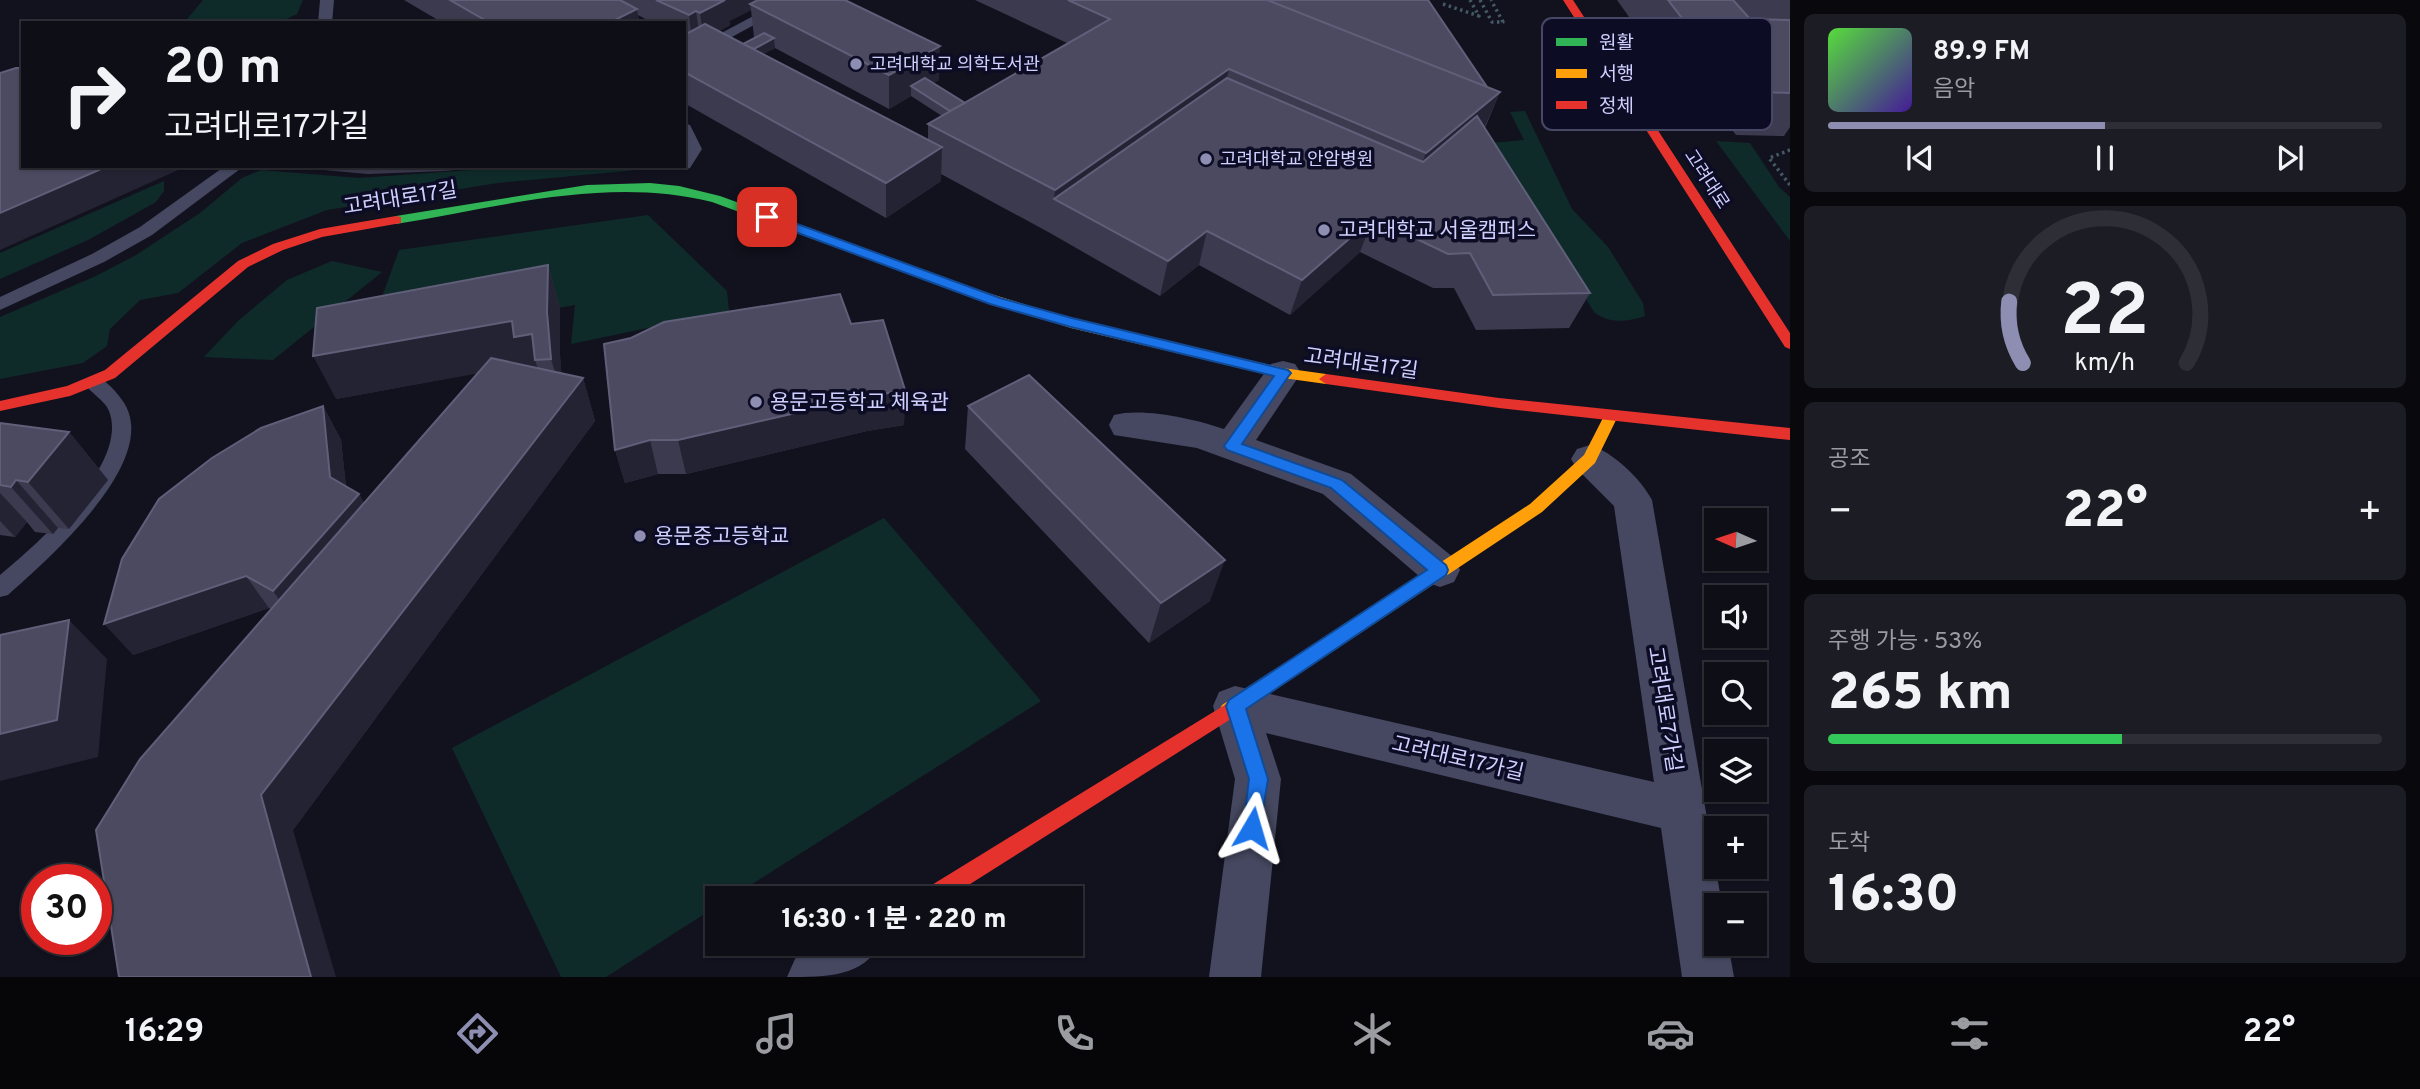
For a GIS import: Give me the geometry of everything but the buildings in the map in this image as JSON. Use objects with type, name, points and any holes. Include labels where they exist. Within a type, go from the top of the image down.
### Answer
[{"type":"street","name":"고려대로","points":[[1568,0],[1580,18]]},
{"type":"street","name":"고려대로","points":[[1652,130],[1789,341]]},
{"type":"street","name":"고려대로17길","points":[[0,406],[62,395],[93,383],[125,362],[243,264],[299,239],[367,223],[587,189],[667,188],[716,198],[995,301],[1071,323],[1283,373],[1611,416],[1790,435]]},
{"type":"street","points":[[1232,446],[1283,373]]},
{"type":"street","points":[[948,886],[1236,706],[1536,508],[1590,460],[1611,416]]},
{"type":"street","points":[[1127,425],[1200,435],[1337,484],[1440,570]]},
{"type":"street","name":"고려대로7가길","points":[[1590,460],[1633,500],[1707,977]]},
{"type":"street","points":[[1235,977],[1258,779],[1236,706]]},
{"type":"street","name":"고려대로17가길","points":[[1236,706],[1680,810]]},
{"type":"street","points":[[813,977],[836,956]]},
{"type":"lane","points":[[325,21],[327,0]]},
{"type":"lane","points":[[686,58],[793,0]]},
{"type":"lane","points":[[686,131],[694,149],[686,163]]},
{"type":"lane","points":[[0,304],[146,232],[233,168]]},
{"type":"lane","points":[[667,188],[682,168]]},
{"type":"lane","points":[[0,588],[28,565],[89,501],[120,450],[123,433],[119,410],[93,383]]},
{"type":"path","points":[[1443,4],[1479,16],[1470,0]]},
{"type":"path","points":[[1480,0],[1493,22],[1503,22],[1490,0]]},
{"type":"path","points":[[1790,150],[1769,158],[1790,185]]},
{"type":"green space","points":[[203,0],[303,0],[297,14],[282,21],[186,21]]},
{"type":"green space","points":[[1525,111],[1572,209],[1608,247],[1643,303],[1645,316],[1618,321],[1606,319],[1594,312],[1491,143],[1524,140],[1510,112]]},
{"type":"green space","points":[[1716,141],[1750,143],[1779,187],[1790,197],[1790,241]]},
{"type":"green space","points":[[498,168],[650,168],[498,183],[327,210],[242,243],[178,293],[140,300],[110,329],[107,346],[83,363],[0,379],[0,317],[96,276],[136,255],[200,213],[242,178],[261,170],[359,178]]},
{"type":"green space","points":[[164,181],[164,191],[156,202],[88,240],[0,279],[0,253]]},
{"type":"green space","points":[[648,215],[727,291],[729,311],[571,344],[575,305],[317,351],[382,297],[399,250]]},
{"type":"green space","points":[[332,261],[382,272],[273,360],[204,357],[238,321],[287,280]]},
{"type":"green space","points":[[884,518],[1041,701],[749,886],[705,886],[705,914],[606,977],[561,977],[452,748]]},
{"type":"traffic: fast","points":[[396,220],[587,189],[650,187],[679,190],[716,199],[968,291]]},
{"type":"traffic: slow","points":[[968,291],[1071,323],[1283,373],[1326,379]]},
{"type":"traffic: slow","points":[[1228,711],[1536,508],[1590,459],[1611,416]]},
{"type":"traffic: jam","points":[[1568,0],[1580,18]]},
{"type":"traffic: jam","points":[[1652,130],[1790,344]]},
{"type":"traffic: jam","points":[[0,406],[70,391],[110,374],[243,264],[278,247],[320,233],[396,220]]},
{"type":"traffic: jam","points":[[1326,379],[1499,403],[1790,434]]},
{"type":"traffic: jam","points":[[948,886],[1228,711]]},
{"type":"place","name":"고려대학교 의학도서관","points":[[856,64]]},
{"type":"place","name":"고려대학교 안암병원","points":[[1206,159]]},
{"type":"place","name":"고려대학교 서울캠퍼스","points":[[1324,230]]},
{"type":"place","name":"용문고등학교 체육관","points":[[756,402]]},
{"type":"place","name":"용문중고등학교","points":[[640,536]]},
{"type":"route","points":[[767,217],[995,301],[1071,323],[1283,373],[1232,446],[1337,484],[1440,570],[1236,706],[1258,779],[1252,828]]}]
